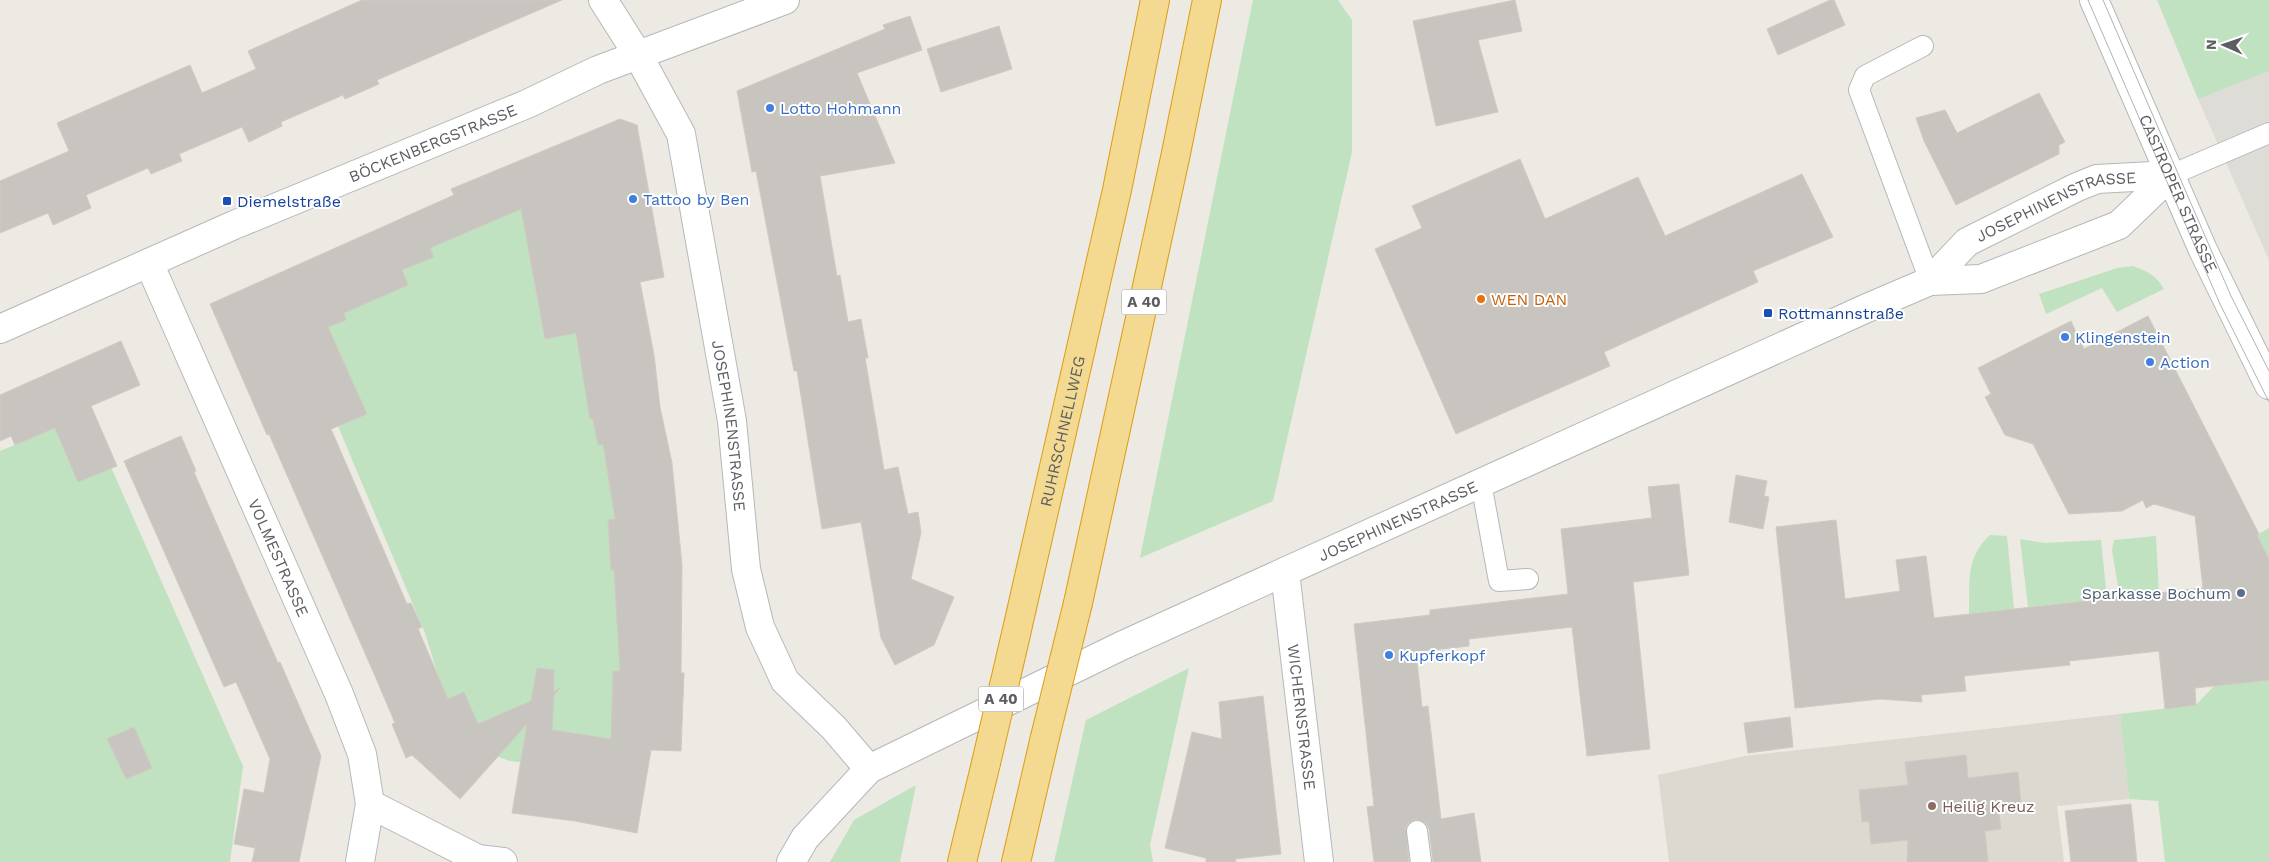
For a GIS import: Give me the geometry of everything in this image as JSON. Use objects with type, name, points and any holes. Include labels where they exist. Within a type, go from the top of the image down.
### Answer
[{"type":"highway","name":"RUHRSCHNELLWEG","points":[[962,862],[1117,190],[1156,0]]},
{"type":"highway","name":"A 40","points":[[1016,862],[1078,603],[1176,158],[1207,0]]},
{"type":"street","points":[[603,0],[638,56]]},
{"type":"street","name":"BÖCKENBERGSTRASSE","points":[[0,329],[234,225],[527,104],[598,70],[785,0]]},
{"type":"street","name":"CASTROPER STRASSE","points":[[2094,0],[2211,267],[2269,385]]},
{"type":"street","name":"JOSEPHINENSTRASSE","points":[[638,56],[681,134],[732,421],[746,569],[760,627],[786,680],[834,728],[869,768]]},
{"type":"street","name":"JOSEPHINENSTRASSE","points":[[1930,281],[1967,242],[2077,187],[2097,179],[2171,175]]},
{"type":"street","name":"JOSEPHINENSTRASSE","points":[[791,862],[805,838],[869,768],[1121,646],[1930,281],[1981,279],[2119,225],[2171,175]]},
{"type":"street","name":"VOLMESTRASSE","points":[[149,263],[339,694],[362,754],[370,804],[360,862]]},
{"type":"street","name":"WICHERNSTRASSE","points":[[1285,572],[1319,862]]},
{"type":"street","points":[[370,804],[478,859],[503,862]]},
{"type":"lane","points":[[1924,46],[1865,76],[1859,90],[1930,281]]},
{"type":"lane","points":[[2171,175],[2269,133]]},
{"type":"lane","points":[[1481,483],[1499,581],[1528,578]]},
{"type":"lane","points":[[1417,831],[1421,862]]},
{"type":"shaded area","points":[[2269,71],[2269,260],[2198,99]]},
{"type":"shaded area","points":[[2120,714],[2129,799],[2057,806],[2064,862],[1669,862],[1658,775],[1745,756]]},
{"type":"green space","points":[[1253,0],[1338,0],[1352,20],[1352,152],[1273,501],[1140,558]]},
{"type":"green space","points":[[2157,0],[2269,0],[2269,71],[2198,99]]},
{"type":"green space","points":[[584,181],[643,777],[510,761],[471,747],[451,718],[425,633],[335,419],[323,306],[513,193]]},
{"type":"green space","points":[[2133,266],[2151,274],[2164,289],[2117,312],[2102,288],[2046,314],[2039,294],[2117,268]]},
{"type":"green space","points":[[88,415],[243,766],[230,862],[0,862],[0,451]]},
{"type":"green space","points":[[2269,528],[2269,559],[2257,535]]},
{"type":"green space","points":[[1990,535],[2007,536],[2014,609],[1969,614],[1970,571],[1976,553]]},
{"type":"green space","points":[[2156,536],[2159,594],[2120,598],[2112,550],[2114,540]]},
{"type":"green space","points":[[2020,539],[2045,543],[2101,540],[2107,599],[2028,607]]},
{"type":"green space","points":[[1189,668],[1150,845],[1153,862],[1054,862],[1086,720]]},
{"type":"green space","points":[[2269,680],[2269,862],[2165,862],[2158,801],[2129,799],[2120,714],[2196,705],[2214,686]]},
{"type":"green space","points":[[916,785],[900,862],[830,862],[854,820]]},
{"type":"building","points":[[362,0],[562,0],[377,80],[379,84],[345,99],[343,95],[281,122],[282,126],[249,142],[242,127],[179,154],[182,161],[151,174],[148,168],[86,195],[91,208],[53,225],[48,213],[0,233],[0,181],[69,151],[57,123],[190,65],[202,93],[256,69],[248,51]]},
{"type":"building","points":[[1515,0],[1522,31],[1478,40],[1498,112],[1436,126],[1413,21]]},
{"type":"building","points":[[1830,0],[1834,0],[1845,25],[1778,55],[1767,29]]},
{"type":"building","points":[[910,16],[922,50],[857,73],[895,163],[820,176],[837,276],[840,275],[848,322],[861,319],[868,358],[865,358],[884,470],[898,467],[908,514],[918,512],[921,532],[911,579],[954,597],[934,645],[895,665],[881,638],[861,522],[822,529],[797,371],[794,371],[756,171],[752,172],[737,91],[885,29],[883,25]]},
{"type":"building","points":[[999,26],[1012,69],[941,92],[927,49]]},
{"type":"building","points":[[2039,93],[2065,142],[2059,145],[2059,154],[1956,205],[1924,141],[1916,118],[1945,110],[1957,133]]},
{"type":"building","points":[[620,119],[637,125],[664,277],[640,282],[654,355],[660,407],[672,463],[682,565],[681,673],[684,673],[681,751],[651,750],[637,833],[575,821],[512,813],[527,724],[460,799],[412,755],[406,758],[392,724],[395,723],[375,676],[210,304],[454,195],[451,189]],"holes":[[[521,209],[545,339],[576,333],[590,419],[593,419],[598,445],[603,444],[615,519],[608,520],[611,570],[614,570],[620,671],[613,671],[611,739],[552,730],[554,695],[560,688],[554,691],[554,670],[537,668],[531,701],[478,724],[464,692],[448,699],[418,629],[422,627],[411,603],[407,604],[331,429],[367,414],[328,327],[346,320],[344,313],[408,285],[402,270],[434,257],[430,248]]]},
{"type":"building","points":[[1520,159],[1545,219],[1638,177],[1665,236],[1802,174],[1833,237],[1753,271],[1758,282],[1604,352],[1610,366],[1456,434],[1375,249],[1422,228],[1412,206]]},
{"type":"building","points":[[2148,316],[2259,534],[2257,535],[2269,559],[2269,680],[2195,688],[2196,705],[2165,709],[2159,651],[2069,661],[2070,665],[1964,676],[1966,691],[1921,695],[1922,702],[1880,699],[1795,708],[1776,527],[1836,520],[1845,599],[1900,591],[1896,560],[1926,556],[1934,618],[2203,588],[2195,516],[2154,504],[2146,508],[2143,500],[2122,511],[2069,514],[2033,444],[2005,435],[1985,397],[1991,394],[1978,368],[2071,321],[2084,349]]},
{"type":"building","points":[[121,341],[140,385],[91,406],[117,466],[78,482],[55,428],[15,445],[11,436],[0,441],[0,395]]},
{"type":"building","points":[[181,436],[196,471],[194,472],[246,591],[278,663],[280,662],[321,756],[299,862],[252,862],[255,848],[234,844],[244,789],[264,793],[270,759],[236,682],[224,687],[124,461]]},
{"type":"building","points":[[1736,475],[1767,481],[1764,496],[1769,497],[1763,529],[1729,522]]},
{"type":"building","points":[[1679,484],[1689,575],[1633,582],[1650,749],[1587,756],[1572,627],[1469,639],[1469,646],[1416,652],[1422,707],[1428,706],[1441,819],[1474,813],[1481,862],[1433,862],[1429,829],[1426,823],[1416,819],[1409,822],[1406,827],[1409,862],[1374,862],[1367,807],[1374,806],[1354,624],[1430,615],[1430,610],[1568,594],[1561,529],[1652,518],[1648,487]]},
{"type":"building","points":[[1263,696],[1281,854],[1235,859],[1236,862],[1206,862],[1206,858],[1165,848],[1192,732],[1222,739],[1219,702]]},
{"type":"building","points":[[1790,717],[1793,747],[1748,753],[1744,723]]},
{"type":"building","points":[[134,727],[152,768],[126,779],[107,739]]},
{"type":"building","points":[[1966,755],[1968,778],[2018,772],[2021,804],[1998,806],[2001,829],[1985,831],[1988,862],[1907,862],[1908,840],[1871,844],[1869,821],[1862,822],[1859,790],[1908,785],[1905,762]]},
{"type":"building","points":[[2131,804],[2137,862],[2071,862],[2065,811]]},
{"type":"tram line","points":[[2088,0],[2220,304],[2269,402]]},
{"type":"tram line","points":[[2103,0],[2231,296],[2269,371]]},
{"type":"place","name":"Lotto Hohmann","points":[[770,108]]},
{"type":"place","name":"Tattoo by Ben","points":[[633,199]]},
{"type":"place","name":"Diemelstraße","points":[[227,201]]},
{"type":"place","name":"WEN DAN","points":[[1481,299]]},
{"type":"place","name":"Rottmannstraße","points":[[1768,313]]},
{"type":"place","name":"Klingenstein","points":[[2065,337]]},
{"type":"place","name":"Action","points":[[2150,362]]},
{"type":"place","name":"Sparkasse Bochum","points":[[2241,593]]},
{"type":"place","name":"Kupferkopf","points":[[1389,655]]},
{"type":"place","name":"Heilig Kreuz","points":[[1932,806]]}]
